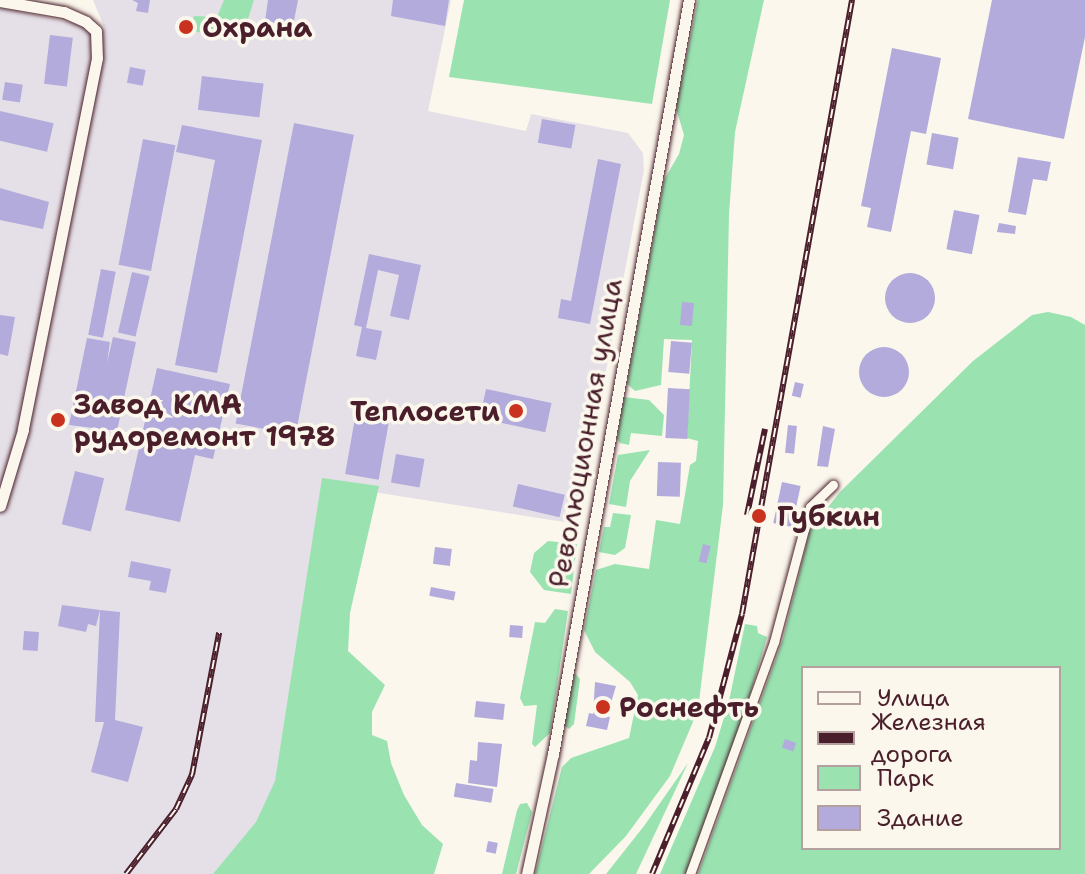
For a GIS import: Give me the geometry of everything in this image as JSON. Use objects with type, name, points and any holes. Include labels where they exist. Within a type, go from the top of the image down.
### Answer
[{"type":"street","name":"Революционная улица","points":[[527,874],[553,754],[689,0]]},
{"type":"street","points":[[0,1],[64,12],[86,22],[96,31],[97,58],[23,430],[0,506]]},
{"type":"street","points":[[690,874],[774,642],[810,507],[833,485]]},
{"type":"shaded area","points":[[93,0],[451,0],[428,111],[526,131],[531,114],[628,133],[643,153],[644,170],[577,524],[335,486],[293,746],[266,816],[217,874],[0,874],[0,8],[105,29]]},
{"type":"green space","points":[[224,0],[254,0],[248,19],[221,35],[190,31],[194,16],[217,17]]},
{"type":"green space","points":[[464,0],[670,0],[652,104],[449,77]]},
{"type":"green space","points":[[698,0],[764,0],[735,132],[729,214],[723,505],[698,710],[670,776],[626,836],[589,874],[535,874],[562,767],[571,758],[629,738],[638,695],[630,682],[595,652],[584,630],[596,570],[615,564],[649,569],[656,520],[680,524],[690,465],[696,461],[698,441],[687,438],[692,340],[664,339],[661,385],[635,391],[627,384],[664,180],[679,154],[684,135],[676,108]]},
{"type":"green space","points":[[1048,312],[1071,317],[1085,325],[1085,874],[698,874],[783,639],[810,530],[840,492],[973,361],[1032,315]]},
{"type":"green space","points":[[624,397],[649,400],[664,415],[662,436],[631,433],[629,445],[620,443],[617,439]]},
{"type":"green space","points":[[650,450],[630,481],[626,507],[609,504],[618,455]]},
{"type":"green space","points":[[322,478],[379,486],[350,613],[348,651],[385,685],[372,712],[372,735],[387,741],[391,763],[404,795],[422,825],[443,844],[434,874],[213,874],[256,822],[275,781]]},
{"type":"green space","points":[[613,513],[631,515],[625,548],[615,555],[599,552],[604,527],[610,527]]},
{"type":"green space","points":[[548,541],[577,544],[571,594],[544,590],[530,572],[534,553]]},
{"type":"green space","points":[[555,609],[568,611],[550,733],[535,747],[532,744],[537,705],[524,706],[520,698],[535,622],[545,623]]},
{"type":"green space","points":[[745,624],[757,626],[758,633],[767,637],[744,715],[686,874],[660,874],[715,747],[729,701]]},
{"type":"green space","points":[[575,673],[580,679],[574,724],[569,729],[564,725]]},
{"type":"green space","points":[[688,763],[636,874],[606,874],[644,826]]},
{"type":"green space","points":[[527,803],[532,812],[516,874],[502,874],[517,810],[520,804]]},
{"type":"building","points":[[132,0],[150,0],[148,13],[136,11],[138,3]]},
{"type":"building","points":[[268,0],[298,0],[293,26],[265,21]]},
{"type":"building","points":[[393,0],[449,0],[445,26],[391,16]]},
{"type":"building","points":[[992,0],[1085,0],[1085,37],[1064,139],[968,119]]},
{"type":"building","points":[[50,35],[73,38],[67,86],[44,84]]},
{"type":"building","points":[[892,48],[941,58],[926,134],[911,131],[891,232],[867,227],[871,208],[861,206]]},
{"type":"building","points":[[130,67],[146,70],[143,86],[127,83]]},
{"type":"building","points":[[202,76],[264,84],[259,117],[198,110]]},
{"type":"building","points":[[5,82],[23,85],[20,103],[2,100]]},
{"type":"building","points":[[0,111],[54,123],[47,152],[0,141]]},
{"type":"building","points":[[542,119],[575,125],[571,149],[538,143]]},
{"type":"building","points":[[294,123],[354,135],[295,435],[236,423]]},
{"type":"building","points":[[182,125],[262,140],[217,373],[175,365],[215,160],[176,152]]},
{"type":"building","points":[[932,133],[959,138],[953,169],[926,165]]},
{"type":"building","points":[[143,139],[175,145],[151,271],[119,265]]},
{"type":"building","points":[[1018,157],[1051,162],[1047,181],[1033,179],[1026,215],[1008,212]]},
{"type":"building","points":[[598,159],[621,164],[590,324],[558,318],[561,299],[571,301]]},
{"type":"building","points":[[0,188],[49,202],[43,229],[0,220]]},
{"type":"building","points":[[954,210],[980,215],[972,254],[946,249]]},
{"type":"building","points":[[999,223],[1016,226],[1015,234],[997,232]]},
{"type":"building","points":[[369,254],[421,265],[409,320],[390,316],[399,275],[378,270],[366,328],[382,331],[376,360],[356,356],[362,327],[354,325]]},
{"type":"building","points":[[101,269],[116,272],[103,338],[88,335]]},
{"type":"building","points":[[132,272],[150,276],[136,336],[118,332]]},
{"type":"building","points":[[910,273],[927,281],[935,298],[927,315],[910,323],[893,315],[885,298],[893,281]]},
{"type":"building","points":[[682,302],[694,303],[692,326],[680,325]]},
{"type":"building","points":[[0,315],[15,317],[8,356],[0,354]]},
{"type":"building","points":[[113,337],[136,342],[117,431],[69,425],[87,338],[110,342],[107,363]]},
{"type":"building","points":[[671,341],[692,343],[689,374],[668,372]]},
{"type":"building","points":[[884,347],[901,355],[909,372],[901,389],[884,397],[867,389],[859,372],[867,355]]},
{"type":"building","points":[[157,368],[230,384],[213,459],[195,455],[180,522],[125,510]]},
{"type":"building","points":[[795,382],[804,384],[801,398],[792,396]]},
{"type":"building","points":[[668,388],[690,389],[687,439],[665,438]]},
{"type":"building","name":"Теплосети","points":[[486,389],[552,403],[545,432],[480,418]]},
{"type":"building","points":[[358,401],[391,407],[379,480],[345,474]]},
{"type":"building","points":[[788,425],[797,426],[794,454],[785,453]]},
{"type":"building","points":[[823,426],[835,429],[828,467],[817,466]]},
{"type":"building","points":[[396,454],[425,459],[420,488],[391,483]]},
{"type":"building","points":[[658,462],[681,463],[680,497],[657,496]]},
{"type":"building","points":[[75,471],[104,478],[91,532],[62,524]]},
{"type":"building","points":[[782,482],[801,486],[792,527],[773,523]]},
{"type":"building","points":[[518,484],[565,495],[560,517],[513,506]]},
{"type":"building","points":[[703,544],[711,546],[706,563],[699,561]]},
{"type":"building","points":[[435,547],[452,549],[450,566],[433,564]]},
{"type":"building","points":[[131,561],[171,569],[166,593],[149,590],[151,581],[128,577]]},
{"type":"building","points":[[431,587],[456,592],[454,601],[429,596]]},
{"type":"building","points":[[62,605],[100,610],[96,626],[88,624],[86,632],[58,626]]},
{"type":"building","points":[[100,610],[120,612],[115,720],[143,727],[128,782],[91,772],[104,722],[95,722]]},
{"type":"building","points":[[510,625],[523,626],[522,638],[509,637]]},
{"type":"building","points":[[24,631],[39,632],[38,651],[23,650]]},
{"type":"building","points":[[595,682],[616,686],[607,716],[610,717],[607,730],[586,726],[589,713],[593,714]]},
{"type":"building","points":[[476,701],[505,704],[503,720],[474,717]]},
{"type":"building","points":[[785,739],[796,743],[793,752],[782,747]]},
{"type":"building","points":[[478,742],[502,744],[497,787],[468,783],[470,760],[477,761]]},
{"type":"building","points":[[456,783],[494,789],[491,803],[454,797]]},
{"type":"building","points":[[488,841],[498,843],[496,854],[486,852]]},
{"type":"railway","points":[[652,874],[709,738],[742,614],[852,0]]},
{"type":"railway","points":[[747,515],[765,429]]},
{"type":"railway","points":[[126,874],[176,809],[192,775],[219,633]]},
{"type":"place","name":"Охрана","points":[[186,27]]},
{"type":"place","name":"Теплосети","points":[[516,411]]},
{"type":"place","name":"Завод КМА рудоремонт 1978","points":[[58,420]]},
{"type":"place","name":"Губкин","points":[[759,516]]},
{"type":"place","name":"Роснефть","points":[[603,707]]}]
